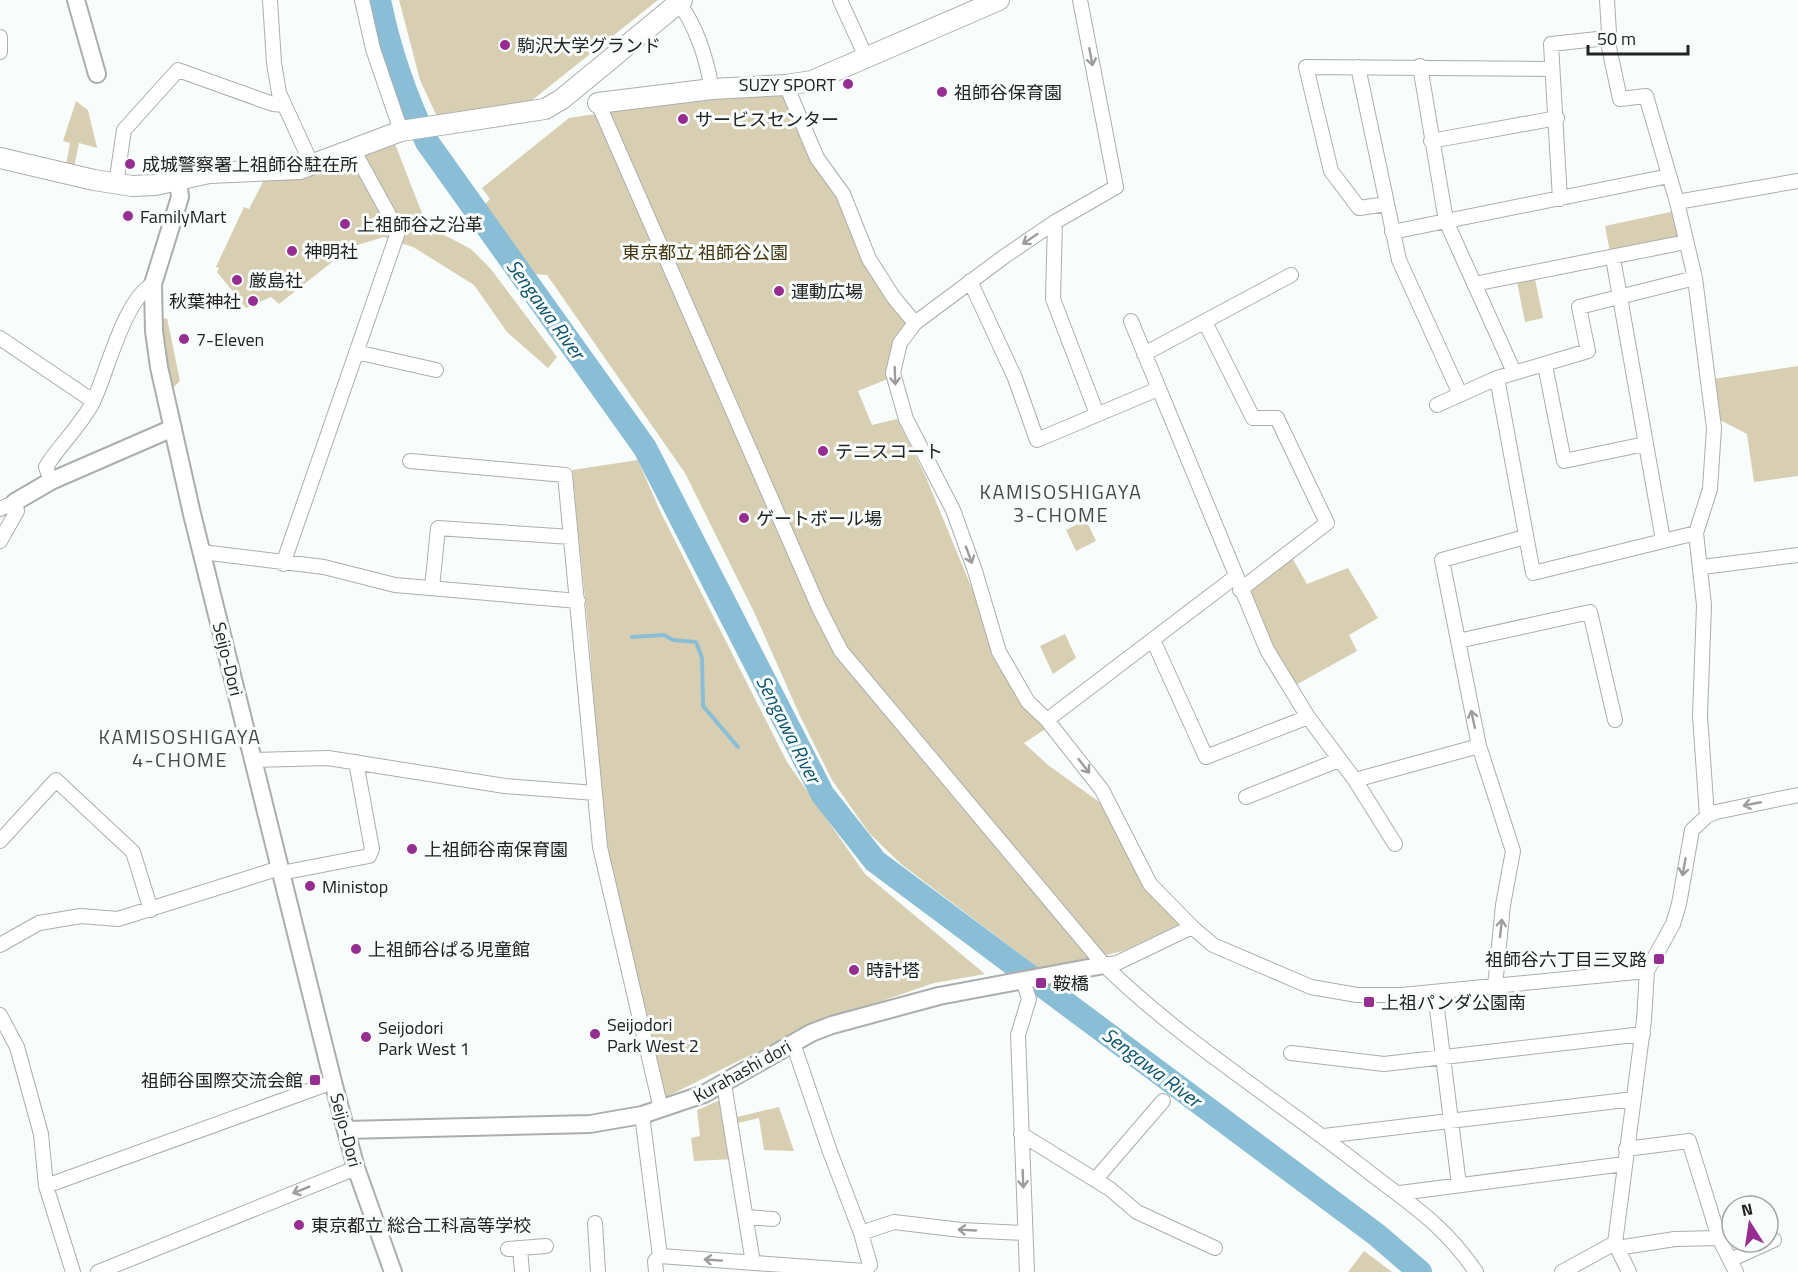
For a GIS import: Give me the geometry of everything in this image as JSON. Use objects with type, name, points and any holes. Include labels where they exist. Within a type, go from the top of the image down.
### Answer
[{"type":"main road","points":[[598,103],[712,89],[786,85],[813,81],[999,0]]},
{"type":"main road","points":[[0,158],[116,184],[155,185],[209,173],[300,169],[403,131],[535,112],[551,106],[680,1]]},
{"type":"street","points":[[76,0],[97,74]]},
{"type":"street","points":[[270,0],[274,63],[284,105],[312,165]]},
{"type":"street","points":[[362,0],[373,48],[403,131]]},
{"type":"street","points":[[840,0],[866,57]]},
{"type":"street","points":[[1080,0],[1116,187],[1055,222],[970,281],[915,323],[900,343],[893,374],[896,391],[906,418],[953,510],[975,571],[999,652],[1028,702],[1047,720],[1102,790],[1150,884],[1213,945],[1311,987],[1368,996],[1435,993],[1647,971]]},
{"type":"street","points":[[1607,0],[1610,33],[1607,38],[1620,99],[1646,96],[1677,202],[1695,278],[1714,428],[1710,489],[1696,533],[1702,567],[1704,605],[1700,716],[1707,816]]},
{"type":"street","points":[[680,1],[696,31],[706,60],[712,89]]},
{"type":"street","points":[[0,37],[0,52]]},
{"type":"street","points":[[1560,199],[1551,44],[1607,38]]},
{"type":"street","points":[[1387,204],[1359,208],[1331,171],[1306,67],[1420,66],[1552,69]]},
{"type":"street","points":[[1420,66],[1446,221],[1514,372]]},
{"type":"street","points":[[1358,67],[1399,260],[1460,394]]},
{"type":"street","points":[[116,184],[124,130],[178,70],[273,104],[284,105]]},
{"type":"street","points":[[786,85],[817,158],[843,194],[870,259],[894,298],[915,323]]},
{"type":"street","points":[[598,103],[819,608],[841,651],[1104,965],[1133,993],[1168,1021],[1271,1100],[1400,1193],[1435,1222],[1476,1272]]},
{"type":"street","points":[[1431,141],[1557,118]]},
{"type":"street","points":[[283,564],[397,235],[393,222],[353,149]]},
{"type":"street","points":[[1392,232],[1669,176]]},
{"type":"street","name":"Seijo-Dori","points":[[178,180],[180,197],[153,284],[154,331],[173,428],[333,1082],[356,1168],[393,1272]]},
{"type":"street","points":[[1677,202],[1798,181]]},
{"type":"street","points":[[1055,222],[1053,299],[1097,414]]},
{"type":"street","points":[[1474,284],[1686,242]]},
{"type":"street","points":[[1613,258],[1663,540]]},
{"type":"street","points":[[1144,354],[1291,275]]},
{"type":"street","points":[[1437,405],[1497,378],[1588,351],[1579,307],[1695,278]]},
{"type":"street","points":[[970,281],[1015,378],[1037,440],[1158,389]]},
{"type":"street","points":[[51,481],[46,466],[77,429],[93,401],[111,354],[142,289],[153,284]]},
{"type":"street","points":[[1131,321],[1240,590],[1267,650],[1308,717],[1355,780],[1395,844]]},
{"type":"street","points":[[1204,322],[1253,418],[1277,418],[1328,523],[1240,590]]},
{"type":"street","points":[[0,338],[93,401]]},
{"type":"street","points":[[356,352],[436,370]]},
{"type":"street","points":[[1545,364],[1564,461],[1645,444]]},
{"type":"street","points":[[1497,378],[1533,573],[1696,533]]},
{"type":"street","points":[[0,541],[17,515],[8,505],[51,481],[173,428]]},
{"type":"street","points":[[410,461],[565,475],[600,847],[662,1109]]},
{"type":"street","points":[[432,588],[438,528],[571,537]]},
{"type":"street","points":[[1495,986],[1503,905],[1513,851],[1479,746],[1442,560],[1525,537]]},
{"type":"street","points":[[202,552],[283,564],[324,567],[395,585],[578,601]]},
{"type":"street","points":[[1702,567],[1798,555]]},
{"type":"street","points":[[1047,720],[1235,577]]},
{"type":"street","points":[[1458,640],[1590,612],[1615,720]]},
{"type":"street","points":[[1152,640],[1206,757],[1308,717]]},
{"type":"street","points":[[1355,780],[1479,746]]},
{"type":"street","points":[[253,760],[328,758],[506,786],[595,793]]},
{"type":"street","points":[[1246,797],[1339,760]]},
{"type":"street","points":[[0,945],[39,923],[81,916],[118,919],[280,870],[369,856],[372,849],[356,762]]},
{"type":"street","points":[[0,841],[56,780],[133,852],[151,910]]},
{"type":"street","points":[[1629,1272],[1616,1245],[1624,1164],[1642,1034],[1647,971],[1673,924],[1679,904],[1692,830],[1707,816],[1731,808],[1798,795]]},
{"type":"street","points":[[1104,965],[1117,963],[1192,927]]},
{"type":"street","name":"Kurahashi dori","points":[[346,1130],[590,1124],[642,1115],[724,1084],[793,1042],[832,1025],[908,1004],[1104,965]]},
{"type":"street","points":[[1011,982],[1028,1001]]},
{"type":"street","points":[[1011,982],[1028,1001]]},
{"type":"street","points":[[1435,993],[1459,1185]]},
{"type":"street","points":[[1027,1272],[1018,1035],[1028,1001]]},
{"type":"street","points":[[0,1016],[18,1047],[41,1134],[46,1186],[73,1272]]},
{"type":"street","points":[[1291,1053],[1384,1064],[1642,1034]]},
{"type":"street","points":[[660,1257],[841,1271],[865,1271],[870,1265],[861,1233],[829,1149],[793,1042]]},
{"type":"street","points":[[46,1186],[333,1082]]},
{"type":"street","points":[[724,1084],[753,1263]]},
{"type":"street","points":[[1324,1136],[1634,1099]]},
{"type":"street","points":[[1095,1180],[1163,1101]]},
{"type":"street","points":[[642,1115],[660,1257],[656,1261],[656,1272]]},
{"type":"street","points":[[1022,1134],[1095,1180],[1137,1212],[1215,1248]]},
{"type":"street","points":[[1626,1149],[1689,1141],[1719,1238],[1733,1266],[1752,1254]]},
{"type":"street","points":[[1400,1193],[1624,1164]]},
{"type":"street","points":[[98,1272],[356,1168]]},
{"type":"street","points":[[746,1217],[773,1219]]},
{"type":"street","points":[[861,1233],[894,1222],[961,1230],[1025,1233]]},
{"type":"street","points":[[595,1223],[598,1272]]},
{"type":"street","points":[[1562,1272],[1616,1245],[1675,1239],[1719,1238]]},
{"type":"street","points":[[522,1272],[514,1249],[546,1246]]},
{"type":"green space","name":"駒沢大学グランド","points":[[399,0],[658,0],[526,105],[438,119],[420,80]]},
{"type":"green space","name":"東京都立 祖師谷公園","points":[[779,90],[786,97],[909,320],[890,378],[858,391],[872,425],[897,419],[925,475],[980,608],[995,661],[1029,709],[1047,728],[1024,743],[1048,765],[1102,804],[1182,923],[1123,951],[1041,970],[901,864],[869,833],[832,780],[800,716],[754,612],[685,473],[547,275],[533,274],[479,210],[490,199],[482,188],[569,118],[693,99]]},
{"type":"green space","points":[[76,101],[88,110],[97,148],[79,143],[74,167],[66,165],[70,143],[63,141]]},
{"type":"green space","points":[[395,144],[427,226],[471,249],[490,268],[557,357],[548,368],[507,332],[474,285],[413,247],[384,237],[351,247],[279,304],[271,297],[246,308],[217,272],[219,268],[216,267],[244,207],[249,209],[265,178]]},
{"type":"green space","points":[[1675,211],[1680,237],[1610,252],[1605,226]]},
{"type":"green space","points":[[1534,274],[1543,318],[1525,322],[1516,277]]},
{"type":"green space","points":[[167,318],[180,381],[172,389],[159,320]]},
{"type":"green space","points":[[1798,366],[1798,476],[1754,482],[1747,434],[1720,420],[1713,379]]},
{"type":"green space","points":[[638,460],[660,511],[787,762],[865,874],[985,974],[934,983],[809,1026],[666,1097],[605,849],[589,638],[572,470]]},
{"type":"green space","points":[[1086,520],[1096,541],[1076,551],[1066,530]]},
{"type":"green space","points":[[1291,556],[1307,584],[1348,568],[1378,618],[1349,635],[1357,651],[1294,686],[1269,648],[1246,590]]},
{"type":"green space","points":[[1065,634],[1076,658],[1053,674],[1040,646]]},
{"type":"green space","points":[[725,1098],[735,1159],[694,1161],[691,1138],[700,1136],[697,1110]]},
{"type":"green space","points":[[779,1107],[794,1151],[764,1150],[759,1118],[738,1123],[737,1117]]},
{"type":"green space","points":[[1364,1251],[1392,1272],[1348,1272]]},
{"type":"waterway","name":"Sengawa River","points":[[379,0],[398,72],[427,142],[645,448],[823,795],[875,861],[1377,1235],[1420,1272]]},
{"type":"waterway","points":[[632,637],[664,635],[673,640],[696,642],[702,658],[703,706],[738,747]]},
{"type":"place","name":"駒沢大学グランド","points":[[505,45]]},
{"type":"place","name":"SUZY SPORT","points":[[848,84]]},
{"type":"place","name":"祖師谷保育園","points":[[942,92]]},
{"type":"place","name":"サービスセンター","points":[[683,119]]},
{"type":"place","name":"成城警察署上祖師谷駐在所","points":[[130,164]]},
{"type":"place","name":"FamilyMart","points":[[128,216]]},
{"type":"place","name":"上祖師谷之沿革","points":[[345,224]]},
{"type":"place","name":"神明社","points":[[292,251]]},
{"type":"place","name":"厳島社","points":[[237,280]]},
{"type":"place","name":"運動広場","points":[[779,291]]},
{"type":"place","name":"秋葉神社","points":[[253,301]]},
{"type":"place","name":"7-Eleven","points":[[184,339]]},
{"type":"place","name":"テニスコート","points":[[823,451]]},
{"type":"place","name":"ゲートボール場","points":[[744,518]]},
{"type":"place","name":"上祖師谷南保育園","points":[[412,849]]},
{"type":"place","name":"Ministop","points":[[310,886]]},
{"type":"place","name":"上祖師谷ぱる児童館","points":[[356,949]]},
{"type":"place","name":"祖師谷六丁目三叉路","points":[[1659,959]]},
{"type":"place","name":"時計塔","points":[[854,970]]},
{"type":"place","name":"鞍橋","points":[[1041,983]]},
{"type":"place","name":"上祖パンダ公園南","points":[[1369,1002]]},
{"type":"place","name":"Seijodori Park West 2","points":[[595,1034]]},
{"type":"place","name":"Seijodori Park West 1","points":[[366,1037]]},
{"type":"place","name":"祖師谷国際交流会館","points":[[315,1080]]},
{"type":"place","name":"東京都立 総合工科高等学校","points":[[299,1225]]},
{"type":"district","name":"KAMISOSHIGAYA 3-CHOME","points":[[1061,502]]},
{"type":"district","name":"KAMISOSHIGAYA 4-CHOME","points":[[180,748]]}]
